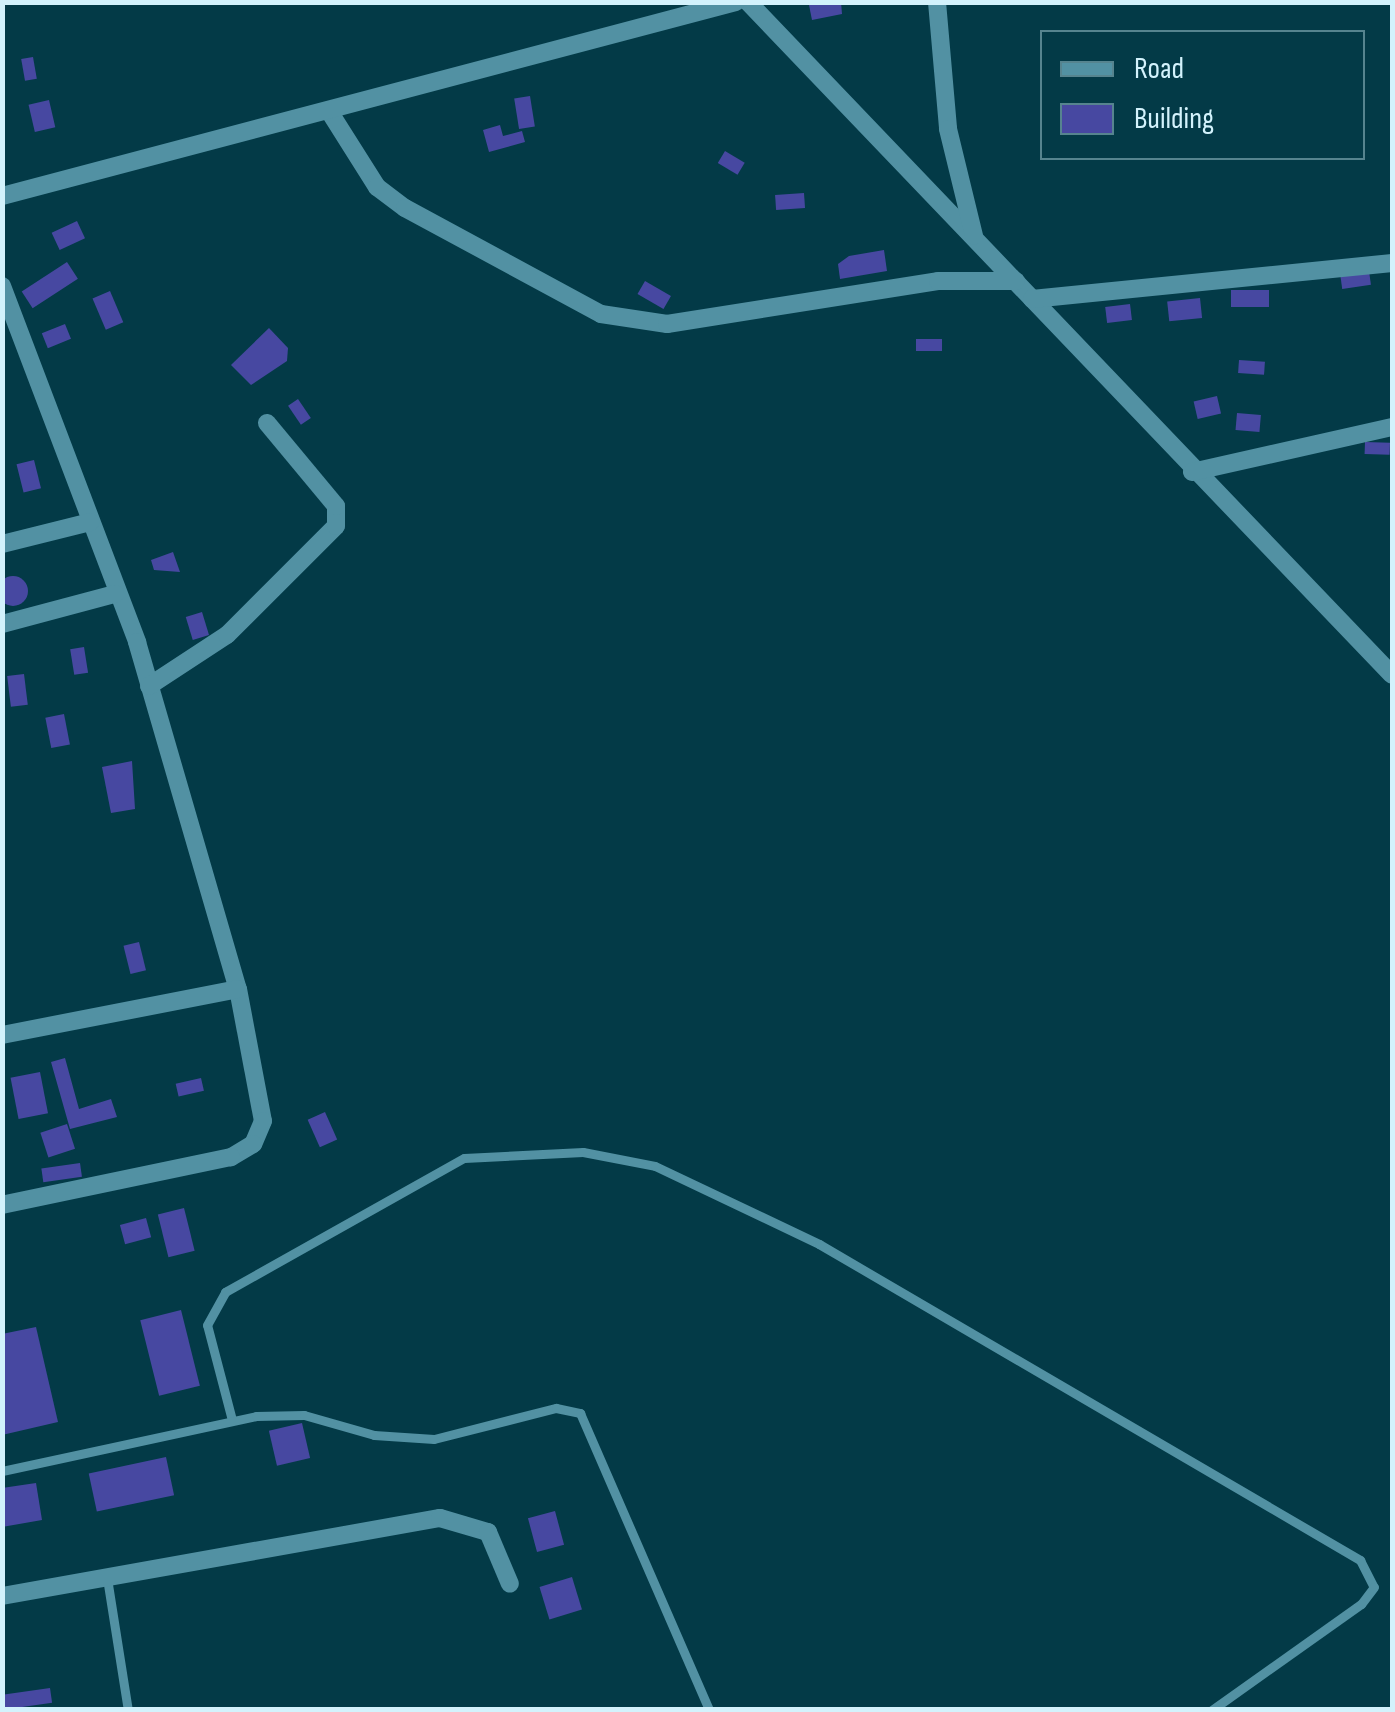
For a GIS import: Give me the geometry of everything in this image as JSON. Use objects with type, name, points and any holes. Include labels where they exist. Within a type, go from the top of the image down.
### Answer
[{"type":"street","points":[[2,196],[736,2]]},
{"type":"street","points":[[748,2],[1016,280],[1192,472],[1392,675]]},
{"type":"street","points":[[936,2],[948,128],[974,237]]},
{"type":"street","points":[[329,111],[377,187],[405,208],[601,314],[667,324],[938,281],[1016,280]]},
{"type":"street","points":[[1032,298],[1392,263]]},
{"type":"street","points":[[2,286],[58,414],[90,522],[149,686],[238,989],[262,1085],[253,1144],[170,1172],[2,1205]]},
{"type":"street","points":[[149,686],[227,635],[336,526],[336,506],[267,423]]},
{"type":"street","points":[[1192,472],[1392,427]]},
{"type":"street","points":[[2,544],[90,522]]},
{"type":"street","points":[[2,624],[116,594]]},
{"type":"street","points":[[2,1036],[238,989]]},
{"type":"street","points":[[2,1596],[440,1518],[488,1532],[510,1584]]},
{"type":"lane","points":[[232,1420],[207,1325],[224,1292],[464,1158],[584,1152],[655,1166],[820,1244],[1360,1560],[1374,1587],[1361,1604],[1212,1710]]},
{"type":"lane","points":[[2,1472],[232,1420],[304,1415],[374,1435],[434,1439],[556,1408],[580,1414],[710,1710]]},
{"type":"lane","points":[[107,1578],[128,1710]]},
{"type":"building","points":[[841,2],[842,14],[812,20],[809,5]]},
{"type":"building","points":[[33,57],[37,79],[25,81],[21,59]]},
{"type":"building","points":[[530,96],[535,127],[519,129],[514,99]]},
{"type":"building","points":[[49,100],[55,127],[35,132],[29,105]]},
{"type":"building","points":[[500,125],[503,136],[522,131],[525,142],[489,152],[483,130]]},
{"type":"building","points":[[725,151],[745,163],[738,175],[718,163]]},
{"type":"building","points":[[804,193],[805,208],[776,210],[775,195]]},
{"type":"building","points":[[77,221],[85,238],[60,250],[52,233]]},
{"type":"building","points":[[884,250],[887,271],[840,279],[838,264],[849,256]]},
{"type":"building","points":[[67,262],[78,279],[33,308],[22,291]]},
{"type":"building","points":[[1369,271],[1371,285],[1342,289],[1340,275]]},
{"type":"building","points":[[645,281],[671,296],[663,309],[638,294]]},
{"type":"building","points":[[1231,290],[1269,290],[1269,307],[1231,307]]},
{"type":"building","points":[[110,291],[123,322],[106,330],[93,298]]},
{"type":"building","points":[[1200,298],[1202,318],[1169,321],[1167,301]]},
{"type":"building","points":[[1130,304],[1132,320],[1107,323],[1105,307]]},
{"type":"building","points":[[65,324],[71,339],[48,348],[42,333]]},
{"type":"building","points":[[269,328],[288,348],[287,361],[251,385],[231,365]]},
{"type":"building","points":[[916,339],[942,339],[942,351],[916,351]]},
{"type":"building","points":[[1239,360],[1265,362],[1264,375],[1238,373]]},
{"type":"building","points":[[1217,396],[1221,414],[1198,419],[1194,401]]},
{"type":"building","points":[[298,399],[311,418],[301,425],[288,406]]},
{"type":"building","points":[[1237,413],[1261,415],[1259,432],[1236,430]]},
{"type":"building","points":[[1365,442],[1390,443],[1390,455],[1365,454]]},
{"type":"building","points":[[34,460],[41,488],[24,492],[17,464]]},
{"type":"building","points":[[173,552],[180,572],[154,570],[151,560]]},
{"type":"building","points":[[7,578],[19,578],[26,585],[26,597],[19,604],[7,604],[0,597],[0,585]]},
{"type":"building","points":[[202,612],[209,635],[193,640],[186,617]]},
{"type":"building","points":[[84,647],[88,673],[74,675],[70,649]]},
{"type":"building","points":[[24,674],[28,705],[11,707],[7,676]]},
{"type":"building","points":[[64,714],[70,744],[51,748],[45,718]]},
{"type":"building","points":[[132,761],[135,809],[111,813],[102,767]]},
{"type":"building","points":[[139,942],[146,970],[130,974],[123,946]]},
{"type":"building","points":[[65,1058],[79,1109],[111,1099],[117,1117],[70,1129],[51,1062]]},
{"type":"building","points":[[40,1072],[48,1113],[19,1119],[11,1078]]},
{"type":"building","points":[[201,1078],[204,1091],[179,1097],[176,1084]]},
{"type":"building","points":[[325,1112],[337,1139],[320,1147],[308,1120]]},
{"type":"building","points":[[67,1124],[75,1149],[48,1157],[40,1133]]},
{"type":"building","points":[[80,1163],[82,1177],[43,1182],[41,1168]]},
{"type":"building","points":[[184,1208],[195,1251],[168,1257],[158,1215]]},
{"type":"building","points":[[146,1218],[151,1237],[125,1244],[120,1225]]},
{"type":"building","points":[[181,1310],[200,1386],[159,1396],[140,1320]]},
{"type":"building","points":[[36,1327],[58,1422],[2,1435],[2,1334]]},
{"type":"building","points":[[302,1423],[310,1458],[277,1466],[269,1431]]},
{"type":"building","points":[[166,1457],[174,1495],[97,1512],[89,1473]]},
{"type":"building","points":[[36,1483],[42,1520],[2,1527],[2,1488]]},
{"type":"building","points":[[555,1511],[564,1545],[537,1552],[528,1518]]},
{"type":"building","points":[[572,1577],[582,1610],[549,1619],[539,1587]]},
{"type":"building","points":[[50,1688],[52,1703],[5,1710],[2,1695]]}]
